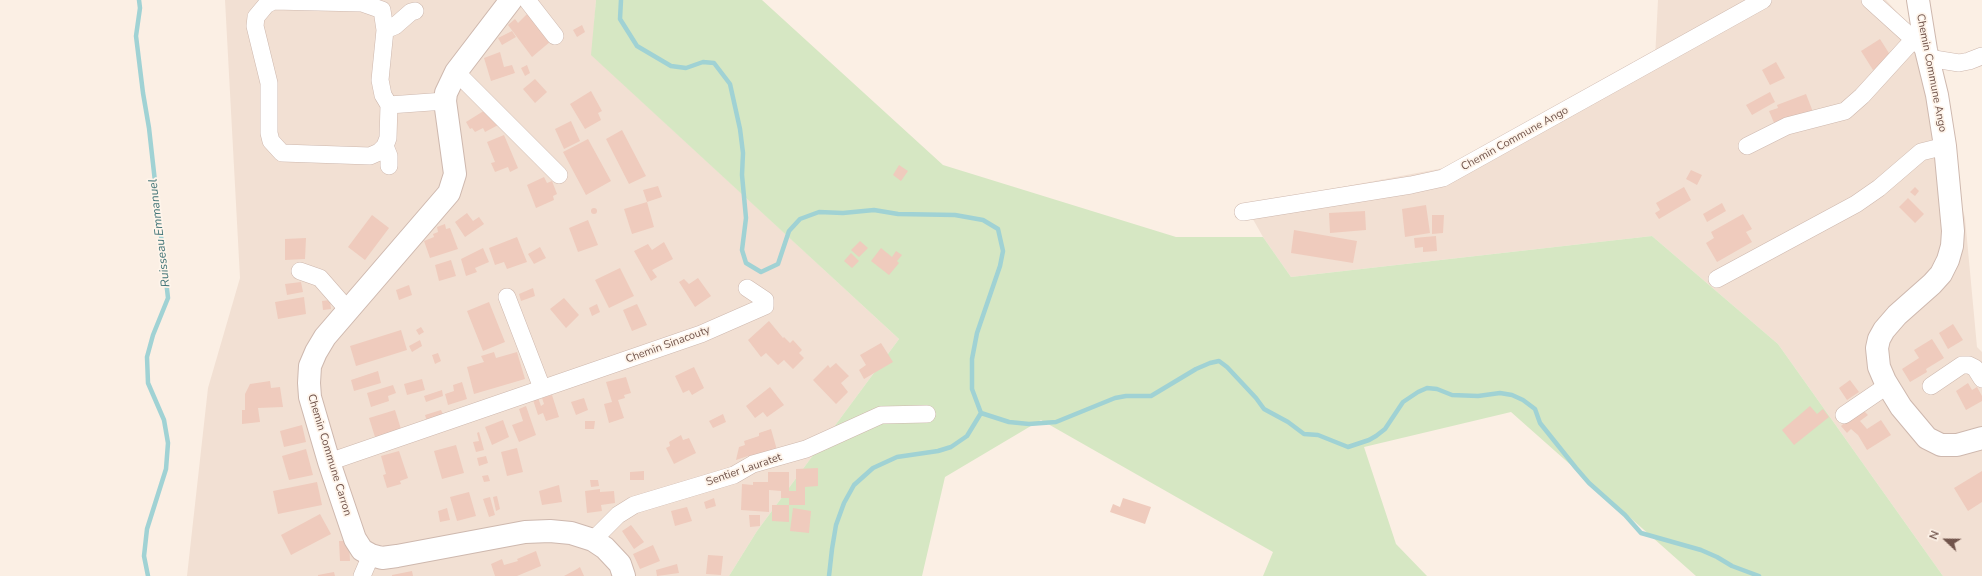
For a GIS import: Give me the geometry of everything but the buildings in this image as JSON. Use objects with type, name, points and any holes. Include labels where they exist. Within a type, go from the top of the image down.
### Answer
[{"type":"street","name":"Chemin Commune Carron","points":[[371,555],[362,550],[355,539],[329,462],[310,397],[310,366],[325,337],[449,193],[456,174],[445,101],[448,86],[456,72],[511,0]]},
{"type":"street","points":[[527,0],[555,36]]},
{"type":"street","name":"Chemin Commune Ango","points":[[1243,212],[1411,185],[1443,178],[1763,0]]},
{"type":"street","points":[[1870,0],[1922,49],[1959,63],[1982,56]]},
{"type":"street","name":"Chemin Commune Ango","points":[[1918,0],[1922,49],[1937,95],[1945,146],[1953,231],[1952,246],[1948,260],[1932,284],[1897,315],[1884,330],[1879,339],[1877,348],[1879,367],[1901,407],[1927,438],[1942,445],[1957,446],[1982,438]]},
{"type":"street","points":[[273,1],[362,3],[382,5],[385,30],[380,80],[383,95],[389,105],[388,138],[385,146],[379,152],[370,156],[282,153],[271,141],[269,133],[269,83],[255,26],[256,17],[266,5],[273,1]]},
{"type":"street","points":[[385,30],[395,26],[411,12],[415,11]]},
{"type":"street","name":"Chemin Commune Ango","points":[[1747,146],[1787,126],[1845,111],[1922,49]]},
{"type":"street","points":[[456,72],[559,175]]},
{"type":"street","points":[[389,105],[445,101]]},
{"type":"street","points":[[385,146],[389,156],[389,166]]},
{"type":"street","name":"Chemin Commune Ango","points":[[1717,280],[1856,204],[1879,188],[1921,152],[1945,146]]},
{"type":"street","points":[[300,271],[320,278],[348,310]]},
{"type":"street","name":"Chemin Sinacouty","points":[[329,462],[701,334],[765,306],[765,300],[747,288]]},
{"type":"street","points":[[507,297],[542,388]]},
{"type":"street","points":[[1930,386],[1962,365],[1969,365],[1974,368],[1982,379]]},
{"type":"street","points":[[1844,415],[1888,385]]},
{"type":"street","name":"Sentier Lauratet","points":[[593,540],[618,515],[634,505],[734,475],[753,464],[806,449],[881,415],[927,414]]},
{"type":"street","points":[[362,576],[371,555],[382,558],[397,556],[525,532],[550,531],[571,533],[593,540],[605,548],[620,564],[624,576]]},
{"type":"shaded area","points":[[225,0],[596,0],[592,55],[899,339],[757,531],[729,576],[187,576],[208,388],[240,278]]},
{"type":"shaded area","points":[[1658,0],[1886,0],[1913,29],[1965,218],[1977,347],[1982,352],[1982,576],[1943,576],[1778,344],[1652,236],[1291,277],[1263,237],[1245,205],[1444,168],[1655,59]]},
{"type":"green space","points":[[596,0],[762,0],[943,165],[1176,237],[1263,237],[1291,277],[1652,236],[1778,344],[1943,576],[1696,576],[1511,412],[1364,447],[1396,544],[1427,576],[1263,576],[1273,552],[1041,420],[945,477],[922,576],[729,576],[757,531],[899,339],[591,55]]},
{"type":"waterway","name":"Ruisseau Emmanuel","points":[[139,0],[140,8],[136,36],[149,128],[168,298],[153,335],[147,357],[148,383],[164,420],[168,443],[166,469],[147,529],[144,556],[148,576]]},
{"type":"waterway","points":[[621,0],[620,19],[637,46],[671,66],[686,68],[703,62],[714,63],[730,84],[740,129],[743,153],[742,175],[746,218],[742,250],[746,263],[761,272],[778,264],[789,231],[800,219],[819,212],[843,213],[874,210],[898,214],[955,215],[983,220],[998,229],[1003,251],[1000,266],[977,333],[972,359],[972,389],[981,413],[1009,422],[1029,424],[1056,422],[1115,398],[1126,396],[1151,396],[1196,369],[1219,361],[1227,367],[1256,398],[1264,409],[1288,422],[1304,434],[1318,435],[1348,447],[1376,436],[1385,429],[1403,402],[1427,388],[1437,389],[1452,395],[1478,396],[1500,393],[1512,395],[1523,400],[1535,409],[1540,423],[1576,468],[1589,483],[1625,515],[1641,533],[1701,550],[1732,566],[1759,576]]},
{"type":"waterway","points":[[829,576],[836,525],[844,503],[854,485],[873,468],[897,457],[938,451],[951,447],[967,436],[981,413]]}]
